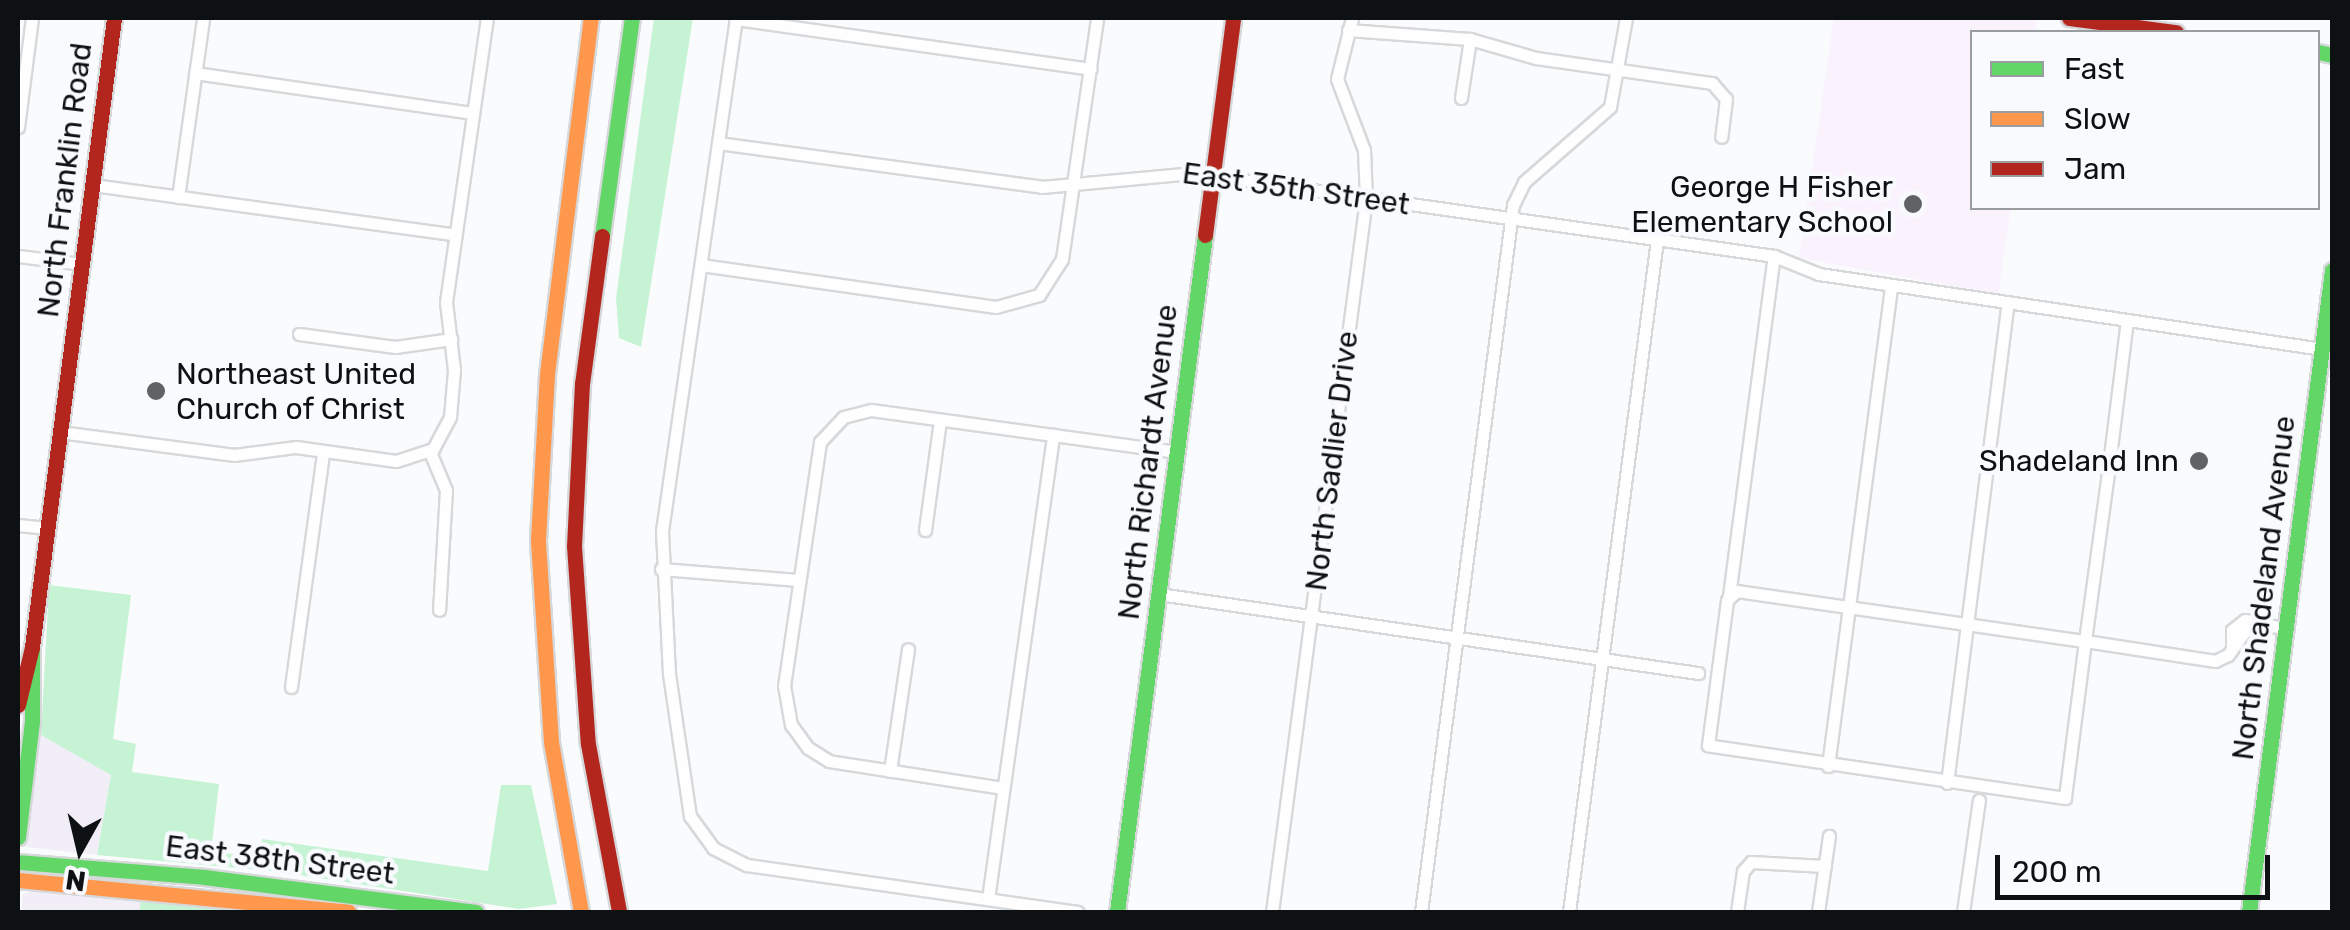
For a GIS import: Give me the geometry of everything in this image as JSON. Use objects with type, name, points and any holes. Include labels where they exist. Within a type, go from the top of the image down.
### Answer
[{"type":"main road","name":"North Franklin Road","points":[[18,705],[32,647],[114,18]]},
{"type":"main road","points":[[581,912],[551,742],[538,540],[547,374],[591,18]]},
{"type":"main road","points":[[619,912],[586,728],[574,528],[584,367],[632,18]]},
{"type":"main road","name":"North Richardt Avenue","points":[[1117,912],[1233,18]]},
{"type":"main road","points":[[2080,18],[2162,30]]},
{"type":"main road","name":"North Shadeland Avenue","points":[[2249,912],[2279,627],[2332,270]]},
{"type":"main road","name":"North Franklin Road","points":[[18,837],[32,721],[32,647]]},
{"type":"main road","name":"East 38th Street","points":[[18,862],[204,877],[476,912]]},
{"type":"main road","name":"East 38th Street","points":[[18,880],[348,912]]},
{"type":"street","points":[[18,127],[32,18]]},
{"type":"street","points":[[178,197],[203,18]]},
{"type":"street","points":[[60,432],[227,454],[296,447],[392,461],[430,452],[450,417],[446,302],[487,18]]},
{"type":"street","points":[[1078,912],[747,865],[720,853],[687,807],[662,569],[666,479],[736,18],[1090,69]]},
{"type":"street","points":[[701,266],[996,307],[1030,300],[1058,272],[1097,18]]},
{"type":"street","points":[[1420,912],[1511,218],[1524,182],[1606,112],[1620,69],[1626,18]]},
{"type":"street","points":[[1350,24],[1470,39],[1708,82],[1725,96],[1721,137]]},
{"type":"street","name":"North Sadlier Drive","points":[[1272,912],[1366,199],[1364,150],[1337,84],[1350,24]]},
{"type":"street","points":[[1462,98],[1470,39]]},
{"type":"street","points":[[195,73],[473,113]]},
{"type":"street","name":"East 35th Street","points":[[718,143],[1024,186],[1073,186],[1152,172],[1212,176],[1774,256],[1819,274],[2322,348]]},
{"type":"street","points":[[93,186],[456,235]]},
{"type":"street","points":[[1569,912],[1657,240]]},
{"type":"street","points":[[18,256],[82,264]]},
{"type":"street","points":[[1774,256],[1708,744],[1828,766],[2064,798],[2127,320]]},
{"type":"street","points":[[1828,766],[1891,286]]},
{"type":"street","points":[[1947,782],[2008,303]]},
{"type":"street","points":[[299,334],[395,347],[450,340]]},
{"type":"street","points":[[1003,788],[829,761],[802,741],[784,694],[816,453],[836,422],[871,410],[1176,452]]},
{"type":"street","points":[[925,530],[940,420]]},
{"type":"street","points":[[988,899],[1052,436]]},
{"type":"street","points":[[291,687],[323,452]]},
{"type":"street","points":[[430,452],[446,490],[439,610]]},
{"type":"street","points":[[18,524],[47,528]]},
{"type":"street","points":[[662,569],[799,580]]},
{"type":"street","points":[[1729,596],[1737,592],[2215,661],[2232,649],[2231,634],[2242,622],[2266,620],[2279,627]]},
{"type":"street","points":[[1158,594],[1698,673]]},
{"type":"street","points":[[890,771],[908,649]]},
{"type":"street","points":[[1963,912],[1979,800]]},
{"type":"street","points":[[1818,912],[1829,836]]},
{"type":"street","points":[[1737,912],[1743,871],[1752,862],[1825,866]]},
{"type":"shaded area","points":[[1834,18],[2037,20],[2035,30],[1970,30],[1970,210],[2011,210],[1998,294],[1799,258]]},
{"type":"shaded area","points":[[18,731],[52,737],[111,775],[97,855],[18,846]]},
{"type":"shaded area","points":[[37,890],[141,899],[139,912],[21,912],[23,894]]},
{"type":"green space","points":[[654,18],[693,18],[641,347],[619,338],[616,298]]},
{"type":"green space","points":[[49,585],[131,595],[113,739],[136,744],[132,772],[219,784],[211,852],[259,856],[262,839],[488,871],[501,785],[531,785],[557,904],[519,909],[280,872],[97,855],[111,775],[41,735]]},
{"type":"green space","points":[[141,899],[201,903],[264,912],[139,912]]},
{"type":"traffic: fast","points":[[602,236],[632,18]]},
{"type":"traffic: fast","points":[[2320,52],[2332,55]]},
{"type":"traffic: fast","points":[[1117,912],[1205,235]]},
{"type":"traffic: fast","points":[[2249,912],[2332,270]]},
{"type":"traffic: fast","points":[[18,837],[32,721],[32,647]]},
{"type":"traffic: fast","points":[[18,862],[204,877],[476,912]]},
{"type":"traffic: slow","points":[[581,912],[551,742],[538,540],[547,374],[591,18]]},
{"type":"traffic: slow","points":[[18,880],[348,912]]},
{"type":"traffic: jam","points":[[18,705],[32,647],[114,18]]},
{"type":"traffic: jam","points":[[1205,235],[1233,18]]},
{"type":"traffic: jam","points":[[2069,18],[2161,30]]},
{"type":"traffic: jam","points":[[602,236],[582,383],[574,546],[588,744],[619,912]]},
{"type":"place","name":"George H Fisher Elementary School","points":[[1913,204]]},
{"type":"place","name":"Northeast United Church of Christ","points":[[156,391]]},
{"type":"place","name":"Shadeland Inn","points":[[2199,461]]}]
